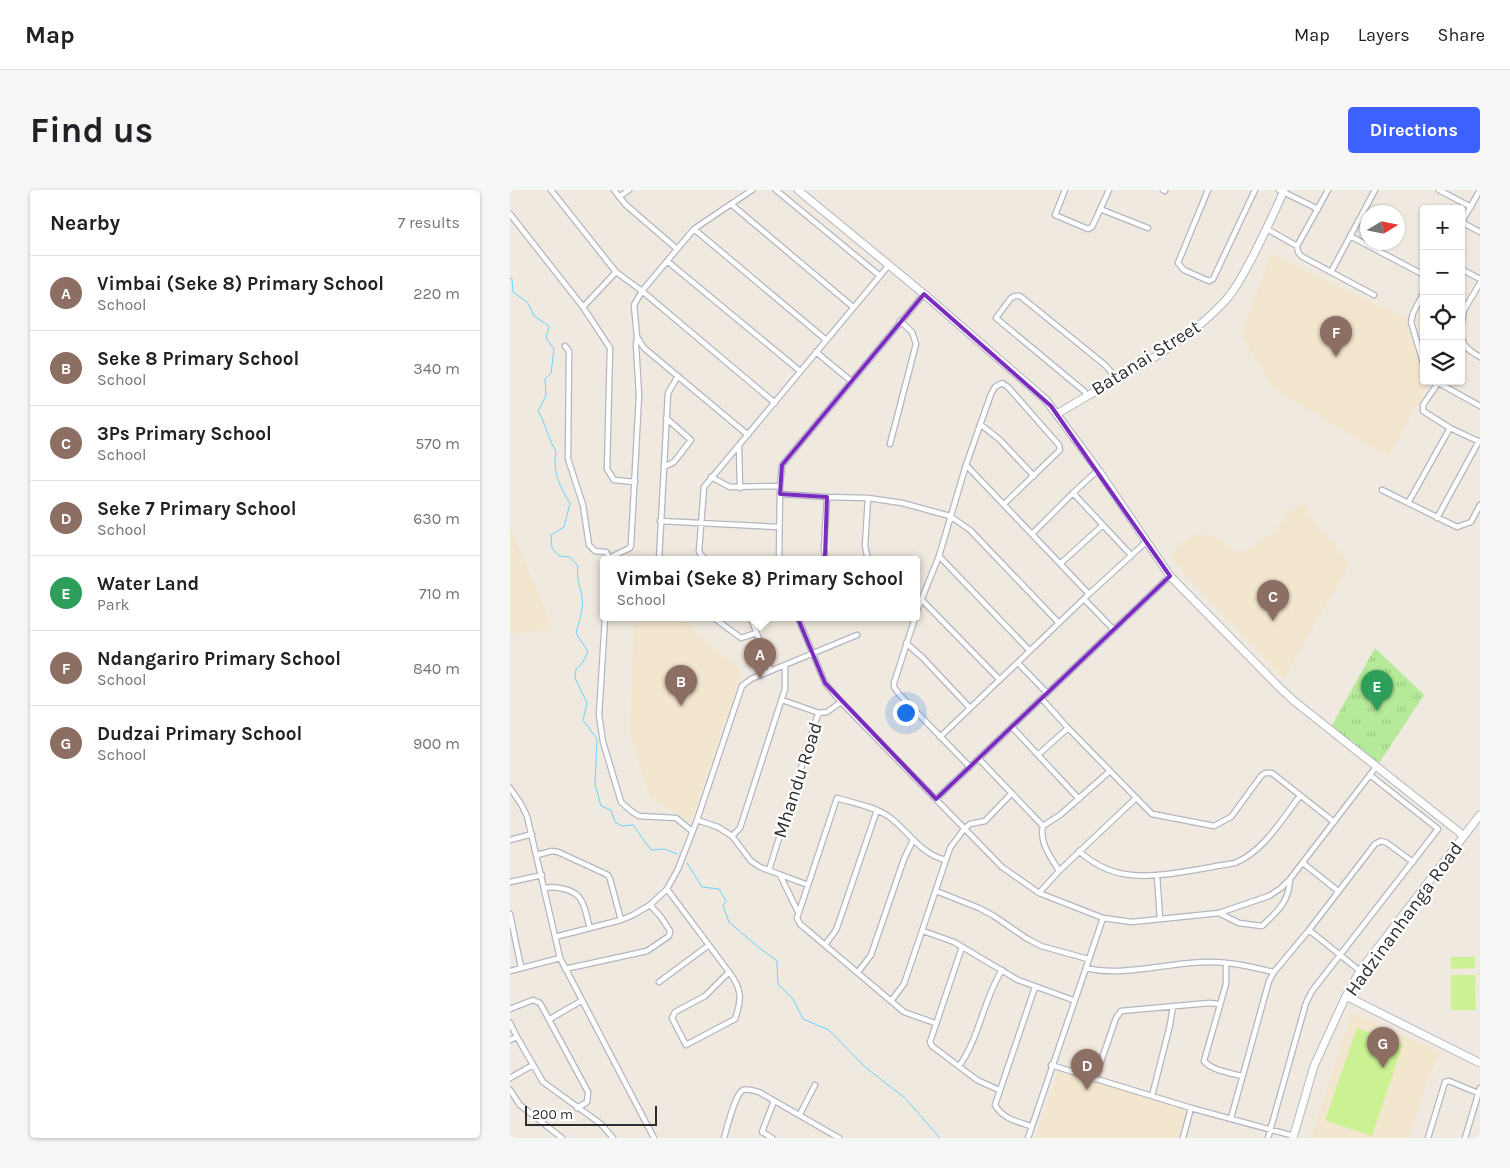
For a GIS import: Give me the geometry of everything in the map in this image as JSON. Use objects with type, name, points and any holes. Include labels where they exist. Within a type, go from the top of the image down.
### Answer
[{"type":"street","points":[[551,190],[616,272],[642,291],[775,403]]},
{"type":"street","points":[[614,190],[626,205],[678,249]]},
{"type":"street","points":[[619,197],[630,190]]},
{"type":"street","points":[[613,556],[630,548],[631,544],[636,482],[639,395],[634,305],[642,291],[694,229],[752,190]]},
{"type":"street","points":[[776,190],[880,276]]},
{"type":"street","points":[[798,190],[924,294],[1040,394],[1098,470],[1170,576],[1192,601],[1280,688],[1464,836]]},
{"type":"street","points":[[1065,190],[1055,213],[1056,216],[1089,229],[1092,227],[1109,190]]},
{"type":"street","points":[[1208,190],[1178,263],[1184,270],[1209,282],[1213,280],[1255,190]]},
{"type":"street","points":[[1328,190],[1298,246],[1298,252],[1301,256],[1374,295]]},
{"type":"street","points":[[1331,272],[1375,190]]},
{"type":"street","points":[[1439,190],[1471,207]]},
{"type":"street","points":[[1480,190],[1463,220],[1465,224],[1480,232]]},
{"type":"street","points":[[1282,191],[1318,209]]},
{"type":"street","name":"Batanai Street","points":[[1057,414],[1180,340],[1222,305],[1240,281],[1267,229],[1282,191]]},
{"type":"street","points":[[731,204],[853,307]]},
{"type":"street","points":[[1100,209],[1148,228]]},
{"type":"street","points":[[510,214],[583,307],[610,348],[607,469],[614,480],[636,482]]},
{"type":"street","points":[[694,229],[826,339]]},
{"type":"street","points":[[1267,229],[1298,246]]},
{"type":"street","points":[[1350,236],[1420,273]]},
{"type":"street","points":[[667,261],[800,371]]},
{"type":"street","points":[[702,556],[699,551],[702,492],[704,487],[889,265]]},
{"type":"street","points":[[583,307],[616,272]]},
{"type":"street","points":[[1465,272],[1480,281],[1465,308]]},
{"type":"street","points":[[779,556],[782,465],[924,294]]},
{"type":"street","points":[[1420,352],[1411,322],[1413,312],[1422,295]]},
{"type":"street","points":[[1087,396],[1084,391],[996,318],[1011,298],[1020,296],[1106,365],[1117,378]]},
{"type":"street","points":[[890,444],[916,344],[912,332],[900,321]]},
{"type":"street","points":[[637,337],[644,348],[748,435]]},
{"type":"street","points":[[1462,340],[1467,348],[1480,357]]},
{"type":"street","points":[[565,346],[569,351],[568,459],[587,521],[589,545],[595,550],[606,552],[608,556]]},
{"type":"street","points":[[816,352],[851,381]]},
{"type":"street","points":[[659,556],[668,393],[678,376]]},
{"type":"street","points":[[1000,680],[921,599],[939,556],[980,424],[993,390],[1002,383],[1008,387],[1060,447],[1058,452],[1004,504]]},
{"type":"street","points":[[1434,385],[1423,405],[1425,414],[1479,441],[1437,518]]},
{"type":"street","points":[[1442,385],[1480,406]]},
{"type":"street","points":[[664,467],[674,462],[691,440],[666,418]]},
{"type":"street","points":[[980,424],[999,439],[1034,476]]},
{"type":"street","points":[[1408,503],[1450,428]]},
{"type":"street","points":[[740,446],[740,488]]},
{"type":"street","points":[[966,465],[1089,594]]},
{"type":"street","points":[[1032,534],[1098,470]]},
{"type":"street","points":[[711,478],[730,488],[780,486]]},
{"type":"street","points":[[1382,490],[1457,527],[1471,522],[1480,504]]},
{"type":"street","points":[[1073,493],[1131,555]]},
{"type":"street","points":[[780,494],[827,498],[868,498],[902,503],[950,516],[970,530],[1059,622]]},
{"type":"street","points":[[825,556],[827,498]]},
{"type":"street","points":[[867,556],[865,546],[868,498]]},
{"type":"street","points":[[660,521],[779,527]]},
{"type":"street","points":[[1061,563],[1103,525]]},
{"type":"street","points":[[940,737],[1059,622],[1146,542]]},
{"type":"street","points":[[939,556],[1030,651]]},
{"type":"street","points":[[936,799],[1170,576]]},
{"type":"street","points":[[1084,599],[1113,629]]},
{"type":"street","points":[[605,621],[599,715],[603,742],[621,802],[639,816],[676,818],[692,831]]},
{"type":"street","points":[[718,621],[741,638],[756,633]]},
{"type":"street","points":[[752,621],[770,671]]},
{"type":"street","points":[[799,621],[825,683],[841,702],[1002,867],[1038,893],[1102,918],[1132,922],[1219,913],[1269,896],[1290,879],[1376,767]]},
{"type":"street","points":[[914,621],[894,687],[970,767]]},
{"type":"street","points":[[555,936],[621,920],[650,905],[667,889],[678,869],[697,820],[742,686],[751,679],[857,635]]},
{"type":"street","points":[[906,643],[922,656],[970,708]]},
{"type":"street","points":[[1018,663],[1047,693]]},
{"type":"street","points":[[732,836],[740,828],[782,700],[786,682],[785,665]]},
{"type":"street","points":[[1042,698],[1068,728],[1152,814],[1214,826],[1231,817],[1260,776],[1272,772],[1334,822]]},
{"type":"street","points":[[782,700],[819,713]]},
{"type":"street","name":"Mhandu Road","points":[[769,870],[819,713],[826,712],[841,702]]},
{"type":"street","points":[[1012,727],[1079,799]]},
{"type":"street","points":[[1039,754],[1068,728]]},
{"type":"street","points":[[979,759],[1043,826],[1043,842],[1059,871]]},
{"type":"street","points":[[1043,826],[1060,815],[1110,771]]},
{"type":"street","points":[[1268,1138],[1306,1003],[1312,991],[1438,829],[1370,775]]},
{"type":"street","points":[[510,788],[521,804],[532,834],[560,958],[564,968],[654,1138]]},
{"type":"street","points":[[891,1001],[904,984],[950,848],[964,829],[970,824],[985,821],[1012,793]]},
{"type":"street","points":[[1079,851],[1092,862],[1123,874],[1157,875],[1235,863],[1247,858],[1263,842],[1300,796]]},
{"type":"street","points":[[935,1023],[904,1012],[798,921],[798,912],[837,798],[877,810],[893,820],[933,856],[945,860]]},
{"type":"street","points":[[1038,893],[1079,851],[1136,798]]},
{"type":"street","points":[[825,945],[836,930],[877,810]]},
{"type":"street","name":"Hadzinanhanga Road","points":[[1294,1137],[1314,1066],[1346,996],[1360,971],[1480,815]]},
{"type":"street","points":[[697,820],[718,827],[732,836],[751,861],[760,867],[808,884]]},
{"type":"street","points":[[510,840],[532,834]]},
{"type":"street","points":[[858,972],[871,955],[904,859],[914,840]]},
{"type":"street","points":[[1231,1118],[1269,981],[1274,972],[1375,844],[1381,841],[1387,843],[1413,862]]},
{"type":"street","points":[[537,855],[552,852],[566,854],[608,875],[621,920]]},
{"type":"street","points":[[1303,863],[1338,890]]},
{"type":"street","points":[[780,874],[798,912]]},
{"type":"street","points":[[510,882],[542,875]]},
{"type":"street","points":[[1157,875],[1160,920]]},
{"type":"street","points":[[1219,913],[1240,923],[1262,926],[1277,912],[1289,893],[1290,879]]},
{"type":"street","points":[[545,888],[555,886],[578,896],[582,900],[590,928]]},
{"type":"street","points":[[667,889],[737,982],[740,996],[736,1019],[686,1045],[673,1023],[672,1018],[675,1012],[704,996],[729,972]]},
{"type":"street","points":[[936,891],[979,908],[1041,946],[1088,959]]},
{"type":"street","points":[[564,968],[647,951],[657,945],[669,936],[670,930],[650,905]]},
{"type":"street","points":[[510,914],[512,935],[521,967]]},
{"type":"street","points":[[1028,1138],[1102,918]]},
{"type":"street","points":[[1309,930],[1360,971]]},
{"type":"street","points":[[923,931],[962,947],[1018,980],[1074,1000]]},
{"type":"street","points":[[659,982],[709,945]]},
{"type":"street","points":[[962,947],[935,1023],[930,1040],[931,1044],[977,1080],[999,1090]]},
{"type":"street","points":[[510,970],[560,958]]},
{"type":"street","points":[[1086,968],[1099,971],[1114,971],[1204,962],[1226,962],[1274,972]]},
{"type":"street","points":[[1226,962],[1226,984],[1204,1061],[1212,1067],[1242,1076]]},
{"type":"street","points":[[960,1066],[967,1055],[994,982],[1002,970]]},
{"type":"street","points":[[1031,1126],[1015,1122],[998,1110],[995,1101],[1035,986]]},
{"type":"street","points":[[1346,996],[1480,1063]]},
{"type":"street","points":[[510,1009],[533,1000],[537,1000],[540,1003],[588,1092],[587,1102],[577,1108]]},
{"type":"street","points":[[550,1019],[581,1000]]},
{"type":"street","points":[[1095,1079],[1118,1013],[1125,1010],[1209,1003],[1220,1004]]},
{"type":"street","points":[[1152,1096],[1173,1006]]},
{"type":"street","points":[[510,1024],[543,1082],[601,1124],[613,1138]]},
{"type":"street","points":[[510,1040],[517,1037]]},
{"type":"street","points":[[510,1078],[534,1065]]},
{"type":"street","points":[[1051,1065],[1294,1137]]},
{"type":"street","points":[[1428,1138],[1445,1082],[1449,1081],[1479,1090],[1464,1138]]},
{"type":"street","points":[[800,1114],[815,1085]]},
{"type":"street","points":[[724,1138],[737,1098],[741,1092],[749,1089],[759,1092],[800,1114],[839,1138]]},
{"type":"street","points":[[510,1090],[520,1106],[562,1138]]},
{"type":"street","points":[[760,1138],[774,1101]]},
{"type":"street","points":[[1183,1138],[1191,1108]]},
{"type":"street","points":[[762,1132],[772,1138]]},
{"type":"highlighted area","points":[[924,294],[1051,406],[1170,576],[936,799],[825,683],[796,614],[841,599],[825,556],[827,497],[780,494],[782,465]]},
{"type":"shaded area","points":[[1271,254],[1405,318],[1420,366],[1420,385],[1426,385],[1427,388],[1388,457],[1274,389],[1241,335]]},
{"type":"shaded area","points":[[1301,503],[1307,507],[1307,513],[1350,564],[1283,679],[1170,557],[1183,540],[1199,534],[1215,536],[1240,554],[1270,535],[1286,518],[1286,509],[1292,512]]},
{"type":"shaded area","points":[[510,526],[553,629],[510,634]]},
{"type":"shaded area","points":[[634,621],[680,621],[683,623],[684,621],[693,628],[692,630],[738,668],[741,677],[691,822],[650,798],[630,734]]},
{"type":"shaded area","points":[[1352,1013],[1440,1052],[1426,1084],[1409,1138],[1311,1138]]},
{"type":"shaded area","points":[[1058,1072],[1187,1109],[1179,1138],[1035,1138]]},
{"type":"green space","points":[[1375,648],[1424,695],[1379,763],[1331,727]]},
{"type":"green space","points":[[1451,957],[1475,957],[1475,968],[1451,969]]},
{"type":"green space","points":[[1451,975],[1475,975],[1476,1010],[1451,1010]]},
{"type":"green space","points":[[1357,1028],[1403,1044],[1372,1136],[1325,1120]]},
{"type":"waterway","points":[[510,278],[512,279],[513,292],[528,303],[534,316],[549,326],[546,338],[554,349],[551,373],[545,379],[546,396],[538,411],[556,451],[556,472],[570,503],[564,527],[551,535],[552,548],[559,556],[570,557],[578,566],[582,606],[576,633],[588,652],[581,665],[576,669],[575,678],[587,703],[583,720],[597,739],[595,784],[601,806],[611,810],[615,822],[622,826],[633,825],[651,850],[664,849],[677,854]]},
{"type":"waterway","points":[[687,863],[702,887],[719,889],[726,901],[723,906],[729,922],[777,961],[778,984],[793,999],[803,1019],[829,1030],[866,1068],[905,1098],[940,1138]]},
{"type":"place","name":"Ndangariro Primary School","points":[[1336,357]]},
{"type":"place","name":"3Ps Primary School","points":[[1273,621]]},
{"type":"place","name":"Vimbai (Seke 8) Primary School","points":[[760,679]]},
{"type":"place","name":"Seke 8 Primary School","points":[[681,706]]},
{"type":"place","name":"Water Land","points":[[1377,711]]},
{"type":"place","name":"Dudzai Primary School","points":[[1383,1068]]},
{"type":"place","name":"Seke 7 Primary School","points":[[1087,1090]]}]
